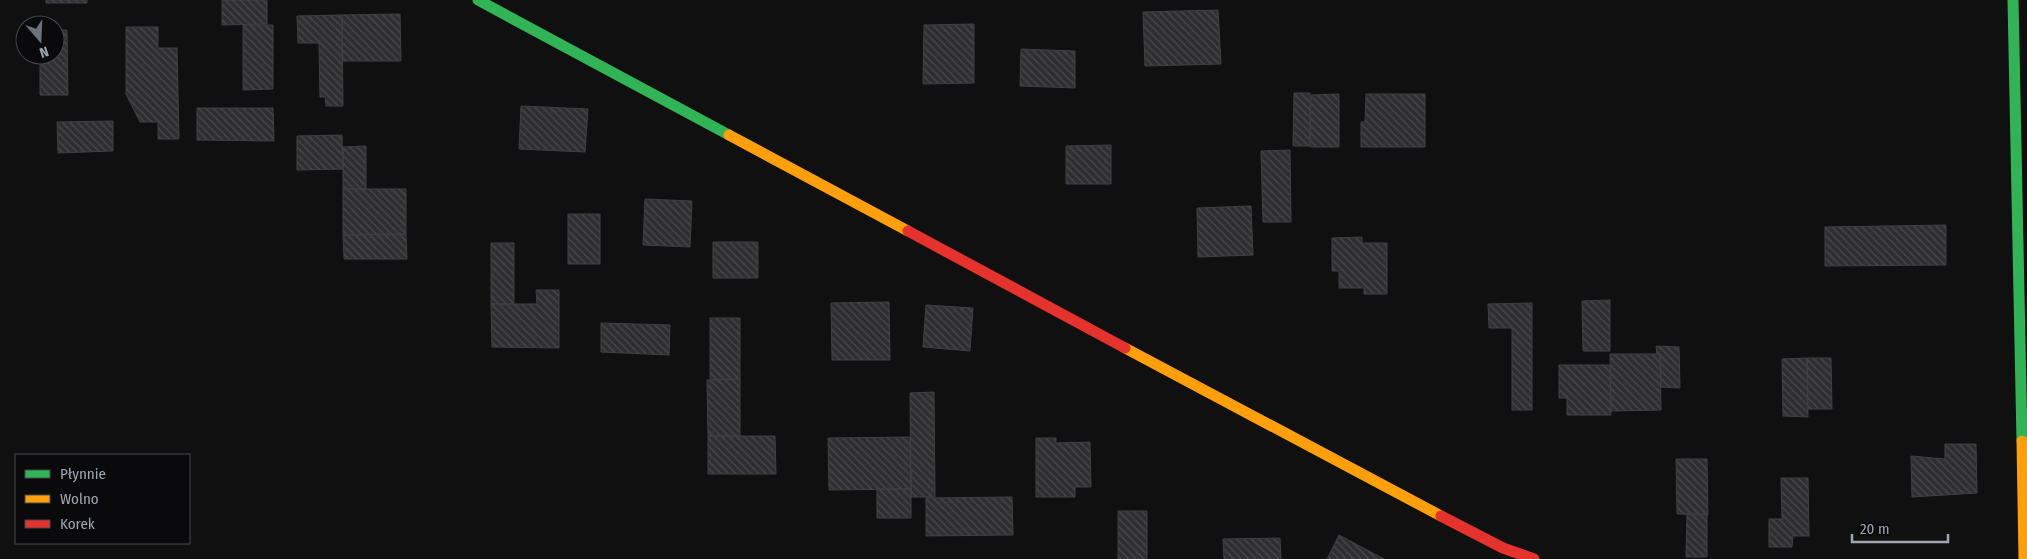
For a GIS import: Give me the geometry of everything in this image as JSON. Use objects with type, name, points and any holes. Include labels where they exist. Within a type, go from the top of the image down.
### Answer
[{"type":"street","points":[[478,0],[1326,456],[1504,548],[1534,559]]},
{"type":"street","points":[[2013,0],[2024,559]]},
{"type":"building","points":[[46,0],[87,0],[87,3],[46,3]]},
{"type":"building","points":[[222,0],[267,0],[267,24],[222,25]]},
{"type":"building","points":[[1218,10],[1221,64],[1145,66],[1143,12]]},
{"type":"building","points":[[400,14],[401,61],[342,61],[342,15]]},
{"type":"building","points":[[342,15],[343,106],[326,106],[325,97],[320,97],[319,43],[298,43],[297,16]]},
{"type":"building","points":[[974,24],[974,83],[923,84],[924,25]]},
{"type":"building","points":[[243,25],[273,25],[273,89],[243,90]]},
{"type":"building","points":[[126,27],[158,27],[158,48],[177,48],[179,139],[158,139],[158,122],[140,122],[126,94]]},
{"type":"building","points":[[65,30],[67,30],[68,95],[40,95],[40,65],[65,65]]},
{"type":"building","points":[[1021,49],[1075,51],[1075,88],[1020,86]]},
{"type":"building","points":[[1294,93],[1310,93],[1310,146],[1293,146]]},
{"type":"building","points":[[1339,94],[1339,147],[1310,147],[1311,95]]},
{"type":"building","points":[[1366,94],[1425,94],[1425,147],[1361,147],[1361,122],[1365,122]]},
{"type":"building","points":[[521,106],[588,109],[585,152],[519,149]]},
{"type":"building","points":[[197,108],[273,108],[274,141],[197,140]]},
{"type":"building","points":[[113,121],[113,151],[58,153],[57,122]]},
{"type":"building","points":[[342,135],[343,169],[297,170],[297,136]]},
{"type":"building","points":[[1111,145],[1111,184],[1066,184],[1066,146]]},
{"type":"building","points":[[366,146],[366,189],[343,189],[343,147]]},
{"type":"building","points":[[1290,150],[1291,222],[1263,222],[1261,151]]},
{"type":"building","points":[[343,189],[406,189],[406,234],[343,235]]},
{"type":"building","points":[[645,199],[692,201],[690,247],[643,245]]},
{"type":"building","points":[[1251,206],[1253,255],[1198,257],[1197,208]]},
{"type":"building","points":[[568,214],[600,214],[600,264],[568,264]]},
{"type":"building","points":[[1946,225],[1946,265],[1825,266],[1825,227]]},
{"type":"building","points":[[406,234],[407,259],[344,259],[343,235]]},
{"type":"building","points":[[1362,237],[1362,243],[1387,243],[1387,294],[1364,294],[1364,288],[1339,288],[1339,271],[1332,271],[1332,238]]},
{"type":"building","points":[[713,242],[758,242],[758,278],[713,278]]},
{"type":"building","points":[[491,243],[514,243],[514,304],[491,304]]},
{"type":"building","points":[[536,290],[559,290],[559,348],[492,347],[491,304],[537,304]]},
{"type":"building","points":[[1610,300],[1610,351],[1583,351],[1582,301]]},
{"type":"building","points":[[889,302],[890,360],[832,360],[831,303]]},
{"type":"building","points":[[1532,303],[1532,410],[1512,410],[1512,328],[1489,328],[1488,304]]},
{"type":"building","points":[[926,305],[973,308],[970,351],[923,347]]},
{"type":"building","points":[[710,318],[740,318],[740,379],[710,380]]},
{"type":"building","points":[[601,323],[670,325],[669,355],[601,352]]},
{"type":"building","points":[[1656,346],[1679,347],[1680,388],[1661,387],[1660,354],[1657,354]]},
{"type":"building","points":[[1610,354],[1660,354],[1661,410],[1611,411]]},
{"type":"building","points":[[1807,358],[1808,417],[1783,416],[1782,359]]},
{"type":"building","points":[[1807,358],[1831,358],[1832,409],[1808,409]]},
{"type":"building","points":[[1559,365],[1610,365],[1611,415],[1567,415],[1567,398],[1559,398]]},
{"type":"building","points":[[740,379],[740,436],[708,436],[707,380]]},
{"type":"building","points":[[934,392],[935,497],[911,497],[910,393]]},
{"type":"building","points":[[708,436],[775,436],[776,474],[708,474]]},
{"type":"building","points":[[910,437],[911,489],[829,490],[828,438]]},
{"type":"building","points":[[1036,438],[1056,438],[1056,443],[1090,442],[1091,487],[1075,487],[1075,497],[1036,497]]},
{"type":"building","points":[[1945,444],[1976,444],[1977,493],[1912,497],[1911,456],[1945,459]]},
{"type":"building","points":[[1676,459],[1707,459],[1708,515],[1677,514]]},
{"type":"building","points":[[1781,478],[1808,478],[1809,536],[1793,536],[1792,547],[1769,547],[1769,519],[1782,519]]},
{"type":"building","points":[[877,489],[911,489],[911,518],[877,518]]},
{"type":"building","points":[[1012,497],[1013,535],[926,536],[926,498]]},
{"type":"building","points":[[1118,511],[1147,511],[1147,559],[1118,559]]},
{"type":"building","points":[[1687,514],[1707,514],[1707,557],[1686,557]]},
{"type":"building","points":[[1339,535],[1384,559],[1327,559]]},
{"type":"building","points":[[1280,538],[1281,559],[1224,559],[1223,539]]},
{"type":"traffic: fast","points":[[478,0],[729,135]]},
{"type":"traffic: fast","points":[[2013,0],[2022,441]]},
{"type":"traffic: slow","points":[[729,135],[908,231]]},
{"type":"traffic: slow","points":[[1125,348],[1441,516]]},
{"type":"traffic: slow","points":[[2022,441],[2024,559]]},
{"type":"traffic: jam","points":[[908,231],[1125,348]]},
{"type":"traffic: jam","points":[[1441,516],[1503,548],[1534,559]]}]
